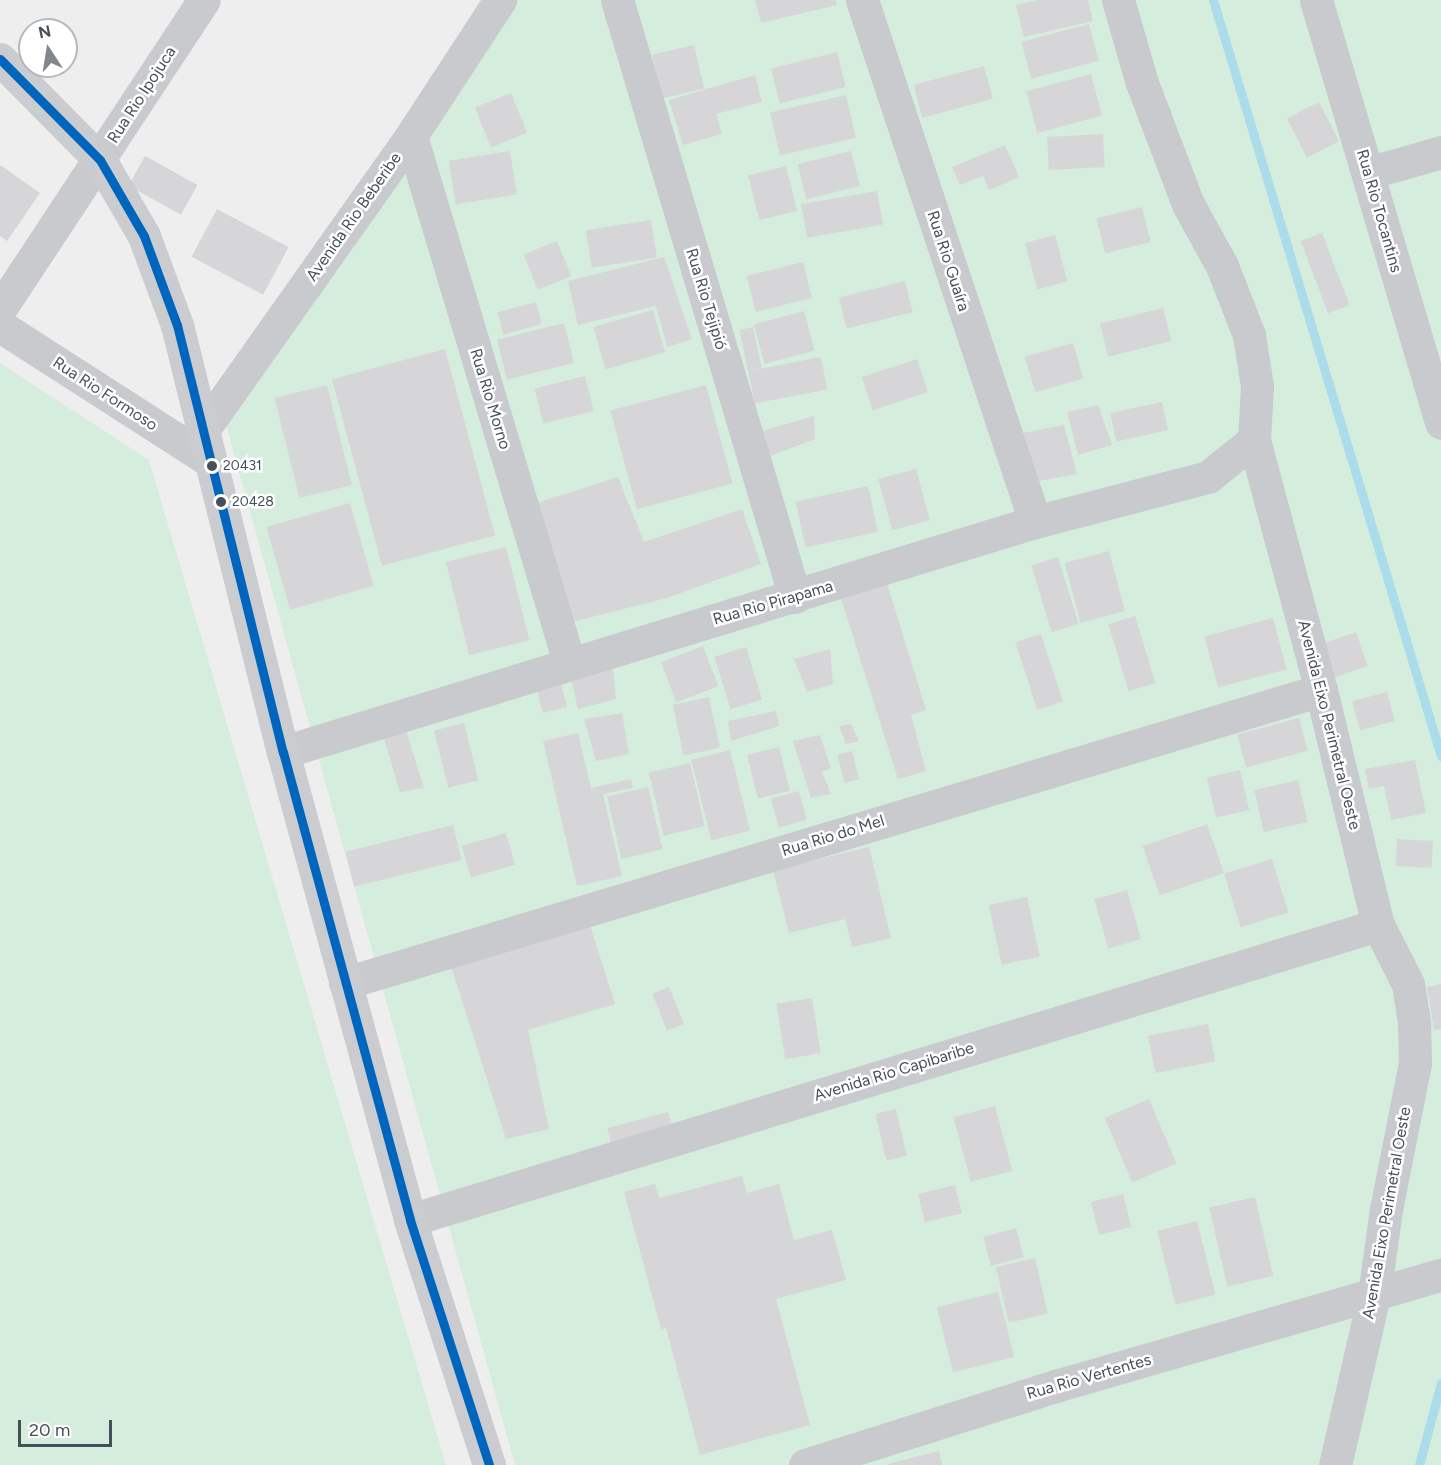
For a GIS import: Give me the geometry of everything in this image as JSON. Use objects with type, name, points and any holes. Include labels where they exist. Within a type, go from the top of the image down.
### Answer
[{"type":"street","name":"Rua Rio Ipojuca","points":[[0,309],[204,0]]},
{"type":"street","name":"Avenida Rio Beberibe","points":[[203,430],[411,136],[500,0]]},
{"type":"street","name":"Rua Rio Tejipió","points":[[617,0],[795,597]]},
{"type":"street","name":"Rua Rio Guaíra","points":[[862,0],[1035,522]]},
{"type":"street","name":"Avenida Eixo Perimetral Oeste","points":[[1118,0],[1142,84],[1188,204],[1222,266],[1249,335],[1257,386],[1254,440],[1321,690],[1378,925],[1408,984],[1415,1063],[1395,1153],[1374,1295],[1335,1465]]},
{"type":"street","name":"Rua Rio Tocantins","points":[[1316,0],[1439,410]]},
{"type":"street","points":[[0,58],[100,160],[144,236],[177,325],[283,752],[345,983],[410,1220],[489,1465]]},
{"type":"street","name":"Rua Rio Morno","points":[[411,136],[569,662]]},
{"type":"street","points":[[1368,173],[1441,152]]},
{"type":"street","name":"Rua Rio Formoso","points":[[0,326],[210,461]]},
{"type":"street","name":"Rua Rio Pirapama","points":[[283,752],[569,662],[795,597],[1035,522],[1208,477],[1254,440]]},
{"type":"street","name":"Rua Rio do Mel","points":[[345,983],[1321,690]]},
{"type":"street","name":"Avenida Rio Capibaribe","points":[[410,1220],[1378,925]]},
{"type":"street","name":"Rua Rio Vertentes","points":[[805,1465],[1059,1385],[1441,1275]]},
{"type":"green space","points":[[510,0],[1441,0],[1441,1465],[515,1465],[226,425]]},
{"type":"green space","points":[[0,363],[149,460],[446,1465],[0,1465]]},
{"type":"building","points":[[755,0],[836,0],[837,5],[761,23]]},
{"type":"building","points":[[1038,0],[1088,0],[1093,21],[1024,37],[1016,5]]},
{"type":"building","points":[[1089,24],[1099,61],[1031,79],[1021,42]]},
{"type":"building","points":[[694,45],[704,89],[662,99],[652,55]]},
{"type":"building","points":[[837,52],[846,87],[780,103],[771,68]]},
{"type":"building","points":[[984,66],[993,99],[922,118],[913,85]]},
{"type":"building","points":[[1091,74],[1102,116],[1037,133],[1026,91]]},
{"type":"building","points":[[755,75],[762,102],[716,114],[722,134],[683,145],[669,100]]},
{"type":"building","points":[[511,93],[527,133],[491,147],[475,108]]},
{"type":"building","points":[[846,95],[856,138],[780,155],[770,113]]},
{"type":"building","points":[[1319,102],[1339,141],[1307,158],[1287,118]]},
{"type":"building","points":[[1103,134],[1105,167],[1049,170],[1047,137]]},
{"type":"building","points":[[1005,145],[1019,177],[989,190],[983,176],[960,185],[952,167]]},
{"type":"building","points":[[510,151],[517,194],[456,204],[449,161]]},
{"type":"building","points":[[851,151],[860,186],[806,199],[798,164]]},
{"type":"building","points":[[145,156],[197,185],[181,215],[129,186]]},
{"type":"building","points":[[0,165],[40,193],[7,241],[0,236]]},
{"type":"building","points":[[786,166],[797,211],[759,220],[748,175]]},
{"type":"building","points":[[877,191],[883,224],[807,238],[801,204]]},
{"type":"building","points":[[1142,207],[1151,242],[1105,253],[1096,218]]},
{"type":"building","points":[[217,209],[289,247],[263,295],[192,257]]},
{"type":"building","points":[[651,220],[657,258],[592,268],[586,230]]},
{"type":"building","points":[[1322,233],[1350,305],[1328,313],[1301,241]]},
{"type":"building","points":[[1055,235],[1067,281],[1037,289],[1025,243]]},
{"type":"building","points":[[557,241],[571,276],[538,290],[524,254]]},
{"type":"building","points":[[664,257],[692,339],[667,347],[656,306],[578,325],[568,281]]},
{"type":"building","points":[[803,262],[812,298],[756,312],[747,276]]},
{"type":"building","points":[[905,281],[913,312],[847,329],[839,297]]},
{"type":"building","points":[[536,302],[542,324],[503,335],[497,312]]},
{"type":"building","points":[[1163,308],[1171,341],[1108,357],[1100,324]]},
{"type":"building","points":[[653,310],[665,352],[606,369],[593,327]]},
{"type":"building","points":[[804,311],[815,351],[764,364],[754,324]]},
{"type":"building","points":[[564,323],[574,363],[507,379],[497,340]]},
{"type":"building","points":[[753,327],[762,368],[748,371],[739,330]]},
{"type":"building","points":[[1073,343],[1083,379],[1035,392],[1025,357]]},
{"type":"building","points":[[445,349],[495,535],[382,566],[332,379]]},
{"type":"building","points":[[821,357],[827,389],[755,404],[748,371]]},
{"type":"building","points":[[917,359],[928,392],[873,410],[862,377]]},
{"type":"building","points":[[585,376],[594,411],[543,424],[535,389]]},
{"type":"building","points":[[327,385],[352,485],[300,498],[275,398]]},
{"type":"building","points":[[706,385],[732,484],[637,509],[610,411]]},
{"type":"building","points":[[1162,402],[1168,430],[1116,441],[1110,413]]},
{"type":"building","points":[[1098,405],[1112,445],[1078,455],[1067,412]]},
{"type":"building","points":[[814,416],[815,439],[765,458],[762,431]]},
{"type":"building","points":[[1064,425],[1077,474],[1034,482],[1018,434]]},
{"type":"building","points":[[916,469],[930,520],[892,530],[878,479]]},
{"type":"building","points":[[618,477],[644,542],[742,509],[761,564],[667,598],[572,622],[537,503]]},
{"type":"building","points":[[868,486],[878,532],[805,547],[796,501]]},
{"type":"building","points":[[350,503],[374,586],[290,610],[266,527]]},
{"type":"building","points":[[506,547],[529,640],[469,655],[446,562]]},
{"type":"building","points":[[1109,551],[1125,611],[1081,623],[1065,563]]},
{"type":"building","points":[[1058,557],[1078,624],[1052,632],[1031,565]]},
{"type":"building","points":[[886,580],[926,710],[911,715],[926,771],[898,779],[839,592]]},
{"type":"building","points":[[1135,616],[1155,683],[1129,691],[1108,624]]},
{"type":"building","points":[[1273,618],[1287,669],[1218,688],[1204,636]]},
{"type":"building","points":[[1356,632],[1368,666],[1335,677],[1323,643]]},
{"type":"building","points":[[1041,634],[1063,702],[1037,710],[1015,642]]},
{"type":"building","points":[[703,646],[718,686],[676,702],[661,662]]},
{"type":"building","points":[[746,647],[762,700],[731,709],[714,657]]},
{"type":"building","points":[[830,649],[833,684],[807,692],[794,659]]},
{"type":"building","points":[[612,659],[616,699],[578,709],[569,670]]},
{"type":"building","points":[[559,675],[567,707],[543,713],[535,681]]},
{"type":"building","points":[[1387,692],[1395,721],[1360,730],[1352,701]]},
{"type":"building","points":[[709,697],[720,748],[684,756],[673,705]]},
{"type":"building","points":[[776,711],[779,726],[731,741],[728,721]]},
{"type":"building","points":[[622,713],[629,754],[596,761],[584,719]]},
{"type":"building","points":[[1299,718],[1308,751],[1246,767],[1237,735]]},
{"type":"building","points":[[464,723],[478,780],[448,788],[434,730]]},
{"type":"building","points":[[404,724],[424,788],[400,792],[383,735]]},
{"type":"building","points":[[851,724],[859,741],[846,744],[839,726]]},
{"type":"building","points":[[578,733],[591,788],[631,779],[633,788],[603,794],[622,876],[577,886],[543,741]]},
{"type":"building","points":[[820,735],[831,768],[822,772],[831,794],[811,798],[793,741]]},
{"type":"building","points":[[779,747],[790,791],[758,799],[747,755]]},
{"type":"building","points":[[730,750],[750,831],[711,840],[691,760]]},
{"type":"building","points":[[852,751],[859,779],[844,783],[837,755]]},
{"type":"building","points":[[1415,760],[1426,813],[1391,820],[1384,786],[1369,789],[1365,769]]},
{"type":"building","points":[[690,763],[705,826],[664,836],[649,772]]},
{"type":"building","points":[[1240,770],[1249,810],[1216,818],[1207,778]]},
{"type":"building","points":[[1298,780],[1308,822],[1264,832],[1254,790]]},
{"type":"building","points":[[648,787],[662,849],[621,859],[607,796]]},
{"type":"building","points":[[799,791],[807,820],[779,827],[771,799]]},
{"type":"building","points":[[1207,824],[1224,873],[1160,895],[1143,846]]},
{"type":"building","points":[[453,825],[462,860],[354,887],[345,852]]},
{"type":"building","points":[[506,833],[515,865],[471,877],[462,846]]},
{"type":"building","points":[[1397,839],[1433,841],[1432,868],[1396,866]]},
{"type":"building","points":[[869,847],[891,938],[852,947],[845,919],[789,933],[773,870]]},
{"type":"building","points":[[1272,859],[1288,913],[1241,927],[1224,874]]},
{"type":"building","points":[[1127,890],[1141,939],[1108,948],[1094,899]]},
{"type":"building","points":[[1027,897],[1040,957],[1002,965],[989,905]]},
{"type":"building","points":[[588,919],[615,1004],[528,1030],[549,1129],[506,1139],[450,963]]},
{"type":"building","points":[[1441,984],[1441,1029],[1434,1030],[1427,987]]},
{"type":"building","points":[[669,987],[684,1024],[667,1031],[652,994]]},
{"type":"building","points":[[812,998],[821,1053],[785,1059],[776,1004]]},
{"type":"building","points":[[1208,1024],[1215,1061],[1155,1073],[1148,1036]]},
{"type":"building","points":[[1149,1099],[1176,1163],[1132,1182],[1105,1118]]},
{"type":"building","points":[[995,1106],[1012,1171],[971,1182],[953,1117]]},
{"type":"building","points":[[896,1109],[907,1156],[886,1160],[876,1114]]},
{"type":"building","points":[[668,1112],[672,1127],[611,1144],[607,1128]]},
{"type":"building","points":[[742,1176],[747,1193],[779,1184],[794,1240],[832,1230],[846,1280],[776,1299],[810,1425],[700,1455],[666,1328],[661,1329],[624,1192],[655,1184],[659,1198]]},
{"type":"building","points":[[955,1185],[962,1213],[925,1222],[918,1194]]},
{"type":"building","points":[[1123,1194],[1131,1227],[1099,1235],[1091,1202]]},
{"type":"building","points":[[1255,1197],[1273,1276],[1227,1286],[1209,1208]]},
{"type":"building","points":[[1197,1221],[1215,1295],[1176,1305],[1157,1231]]},
{"type":"building","points":[[1016,1228],[1024,1257],[991,1266],[983,1237]]},
{"type":"building","points":[[1035,1258],[1048,1314],[1009,1323],[996,1267]]},
{"type":"building","points":[[998,1292],[1014,1357],[953,1372],[937,1307]]},
{"type":"building","points":[[939,1451],[942,1465],[888,1465],[888,1464]]},
{"type":"waterway","points":[[1213,0],[1441,756]]},
{"type":"waterway","points":[[1419,1465],[1441,1383]]},
{"type":"transit line","points":[[0,59],[100,160],[144,236],[177,325],[283,752],[410,1220],[489,1465]]},
{"type":"place","name":"20431","points":[[212,466]]},
{"type":"place","name":"20428","points":[[221,502]]}]
